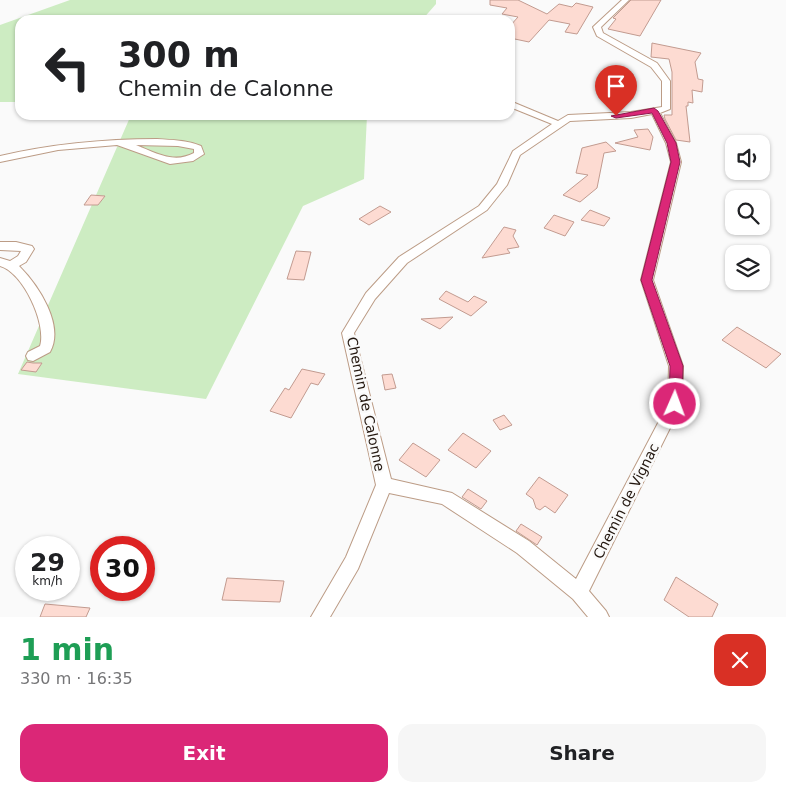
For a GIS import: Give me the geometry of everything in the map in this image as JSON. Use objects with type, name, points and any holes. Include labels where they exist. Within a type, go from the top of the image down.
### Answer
[{"type":"street","points":[[626,0],[597,28],[600,34],[654,65],[666,81],[666,109],[654,111]]},
{"type":"street","points":[[515,107],[559,124]]},
{"type":"street","name":"Chemin de Calonne","points":[[320,617],[352,563],[384,485],[348,333],[370,296],[403,260],[483,208],[502,185],[516,153],[568,118],[631,115],[654,111]]},
{"type":"street","name":"Chemin de Vignac","points":[[579,593],[675,404],[676,366],[647,280],[676,162],[671,143],[654,111]]},
{"type":"street","points":[[0,159],[84,143],[120,142],[189,143],[198,148],[198,154],[188,161],[170,161],[120,142]]},
{"type":"street","points":[[0,246],[16,246],[28,249],[22,259],[5,263]]},
{"type":"street","points":[[5,263],[20,272],[32,291],[48,327],[49,336],[45,349],[33,356]]},
{"type":"street","name":"Chemin de Calonne","points":[[384,485],[446,498],[523,547],[579,593]]},
{"type":"street","points":[[579,593],[600,617]]},
{"type":"green space","points":[[70,0],[436,0],[436,4],[426,15],[28,15]]},
{"type":"green space","points":[[15,20],[15,102],[0,102],[0,25]]},
{"type":"green space","points":[[129,120],[367,120],[364,179],[303,206],[206,399],[18,374]]},
{"type":"building","points":[[490,0],[518,0],[547,14],[559,4],[572,7],[576,3],[593,7],[577,34],[565,32],[570,24],[549,20],[529,42],[515,39],[515,20],[518,17],[502,14],[507,8],[490,5]]},
{"type":"building","points":[[631,0],[661,0],[640,36],[608,29],[616,19],[613,18]]},
{"type":"building","points":[[652,43],[701,53],[695,62],[698,79],[703,80],[702,92],[692,90],[693,103],[688,102],[688,106],[686,106],[690,142],[676,140],[665,119],[664,115],[672,115],[672,72],[669,59],[651,57]]},
{"type":"building","points":[[612,73],[633,74],[633,92],[615,91]]},
{"type":"building","points":[[648,129],[653,137],[650,150],[615,143],[638,137],[634,130]]},
{"type":"building","points":[[606,142],[616,151],[604,153],[597,188],[580,202],[563,195],[588,175],[576,173],[582,148]]},
{"type":"building","points":[[91,195],[105,196],[98,205],[84,205]]},
{"type":"building","points":[[380,206],[391,212],[369,225],[359,219]]},
{"type":"building","points":[[590,210],[610,218],[604,226],[581,220]]},
{"type":"building","points":[[554,215],[574,222],[565,236],[544,228]]},
{"type":"building","points":[[504,227],[516,230],[513,236],[519,247],[507,249],[510,253],[482,258]]},
{"type":"building","points":[[296,251],[311,252],[304,280],[287,279]]},
{"type":"building","points":[[446,291],[468,302],[474,296],[487,302],[471,316],[439,299]]},
{"type":"building","points":[[453,317],[440,329],[421,319]]},
{"type":"building","points":[[737,327],[781,354],[766,368],[722,340]]},
{"type":"building","points":[[27,362],[42,363],[36,372],[21,370]]},
{"type":"building","points":[[302,369],[325,374],[318,385],[311,383],[291,418],[270,411],[285,388],[289,390]]},
{"type":"building","points":[[392,374],[396,388],[385,390],[382,375]]},
{"type":"building","points":[[504,415],[512,425],[500,430],[493,420]]},
{"type":"building","points":[[463,433],[491,451],[476,468],[448,450]]},
{"type":"building","points":[[413,443],[440,460],[426,477],[399,460]]},
{"type":"building","points":[[539,477],[568,495],[555,513],[545,506],[540,510],[536,508],[533,499],[526,494]]},
{"type":"building","points":[[468,489],[487,501],[481,509],[462,497]]},
{"type":"building","points":[[521,524],[542,537],[537,545],[516,531]]},
{"type":"building","points":[[676,577],[718,604],[712,617],[689,617],[664,600]]},
{"type":"building","points":[[227,578],[284,581],[280,602],[222,600]]},
{"type":"building","points":[[45,604],[90,608],[86,617],[40,617]]},
{"type":"route","points":[[616,116],[654,111],[671,143],[676,162],[647,280],[676,366],[675,404]]}]
